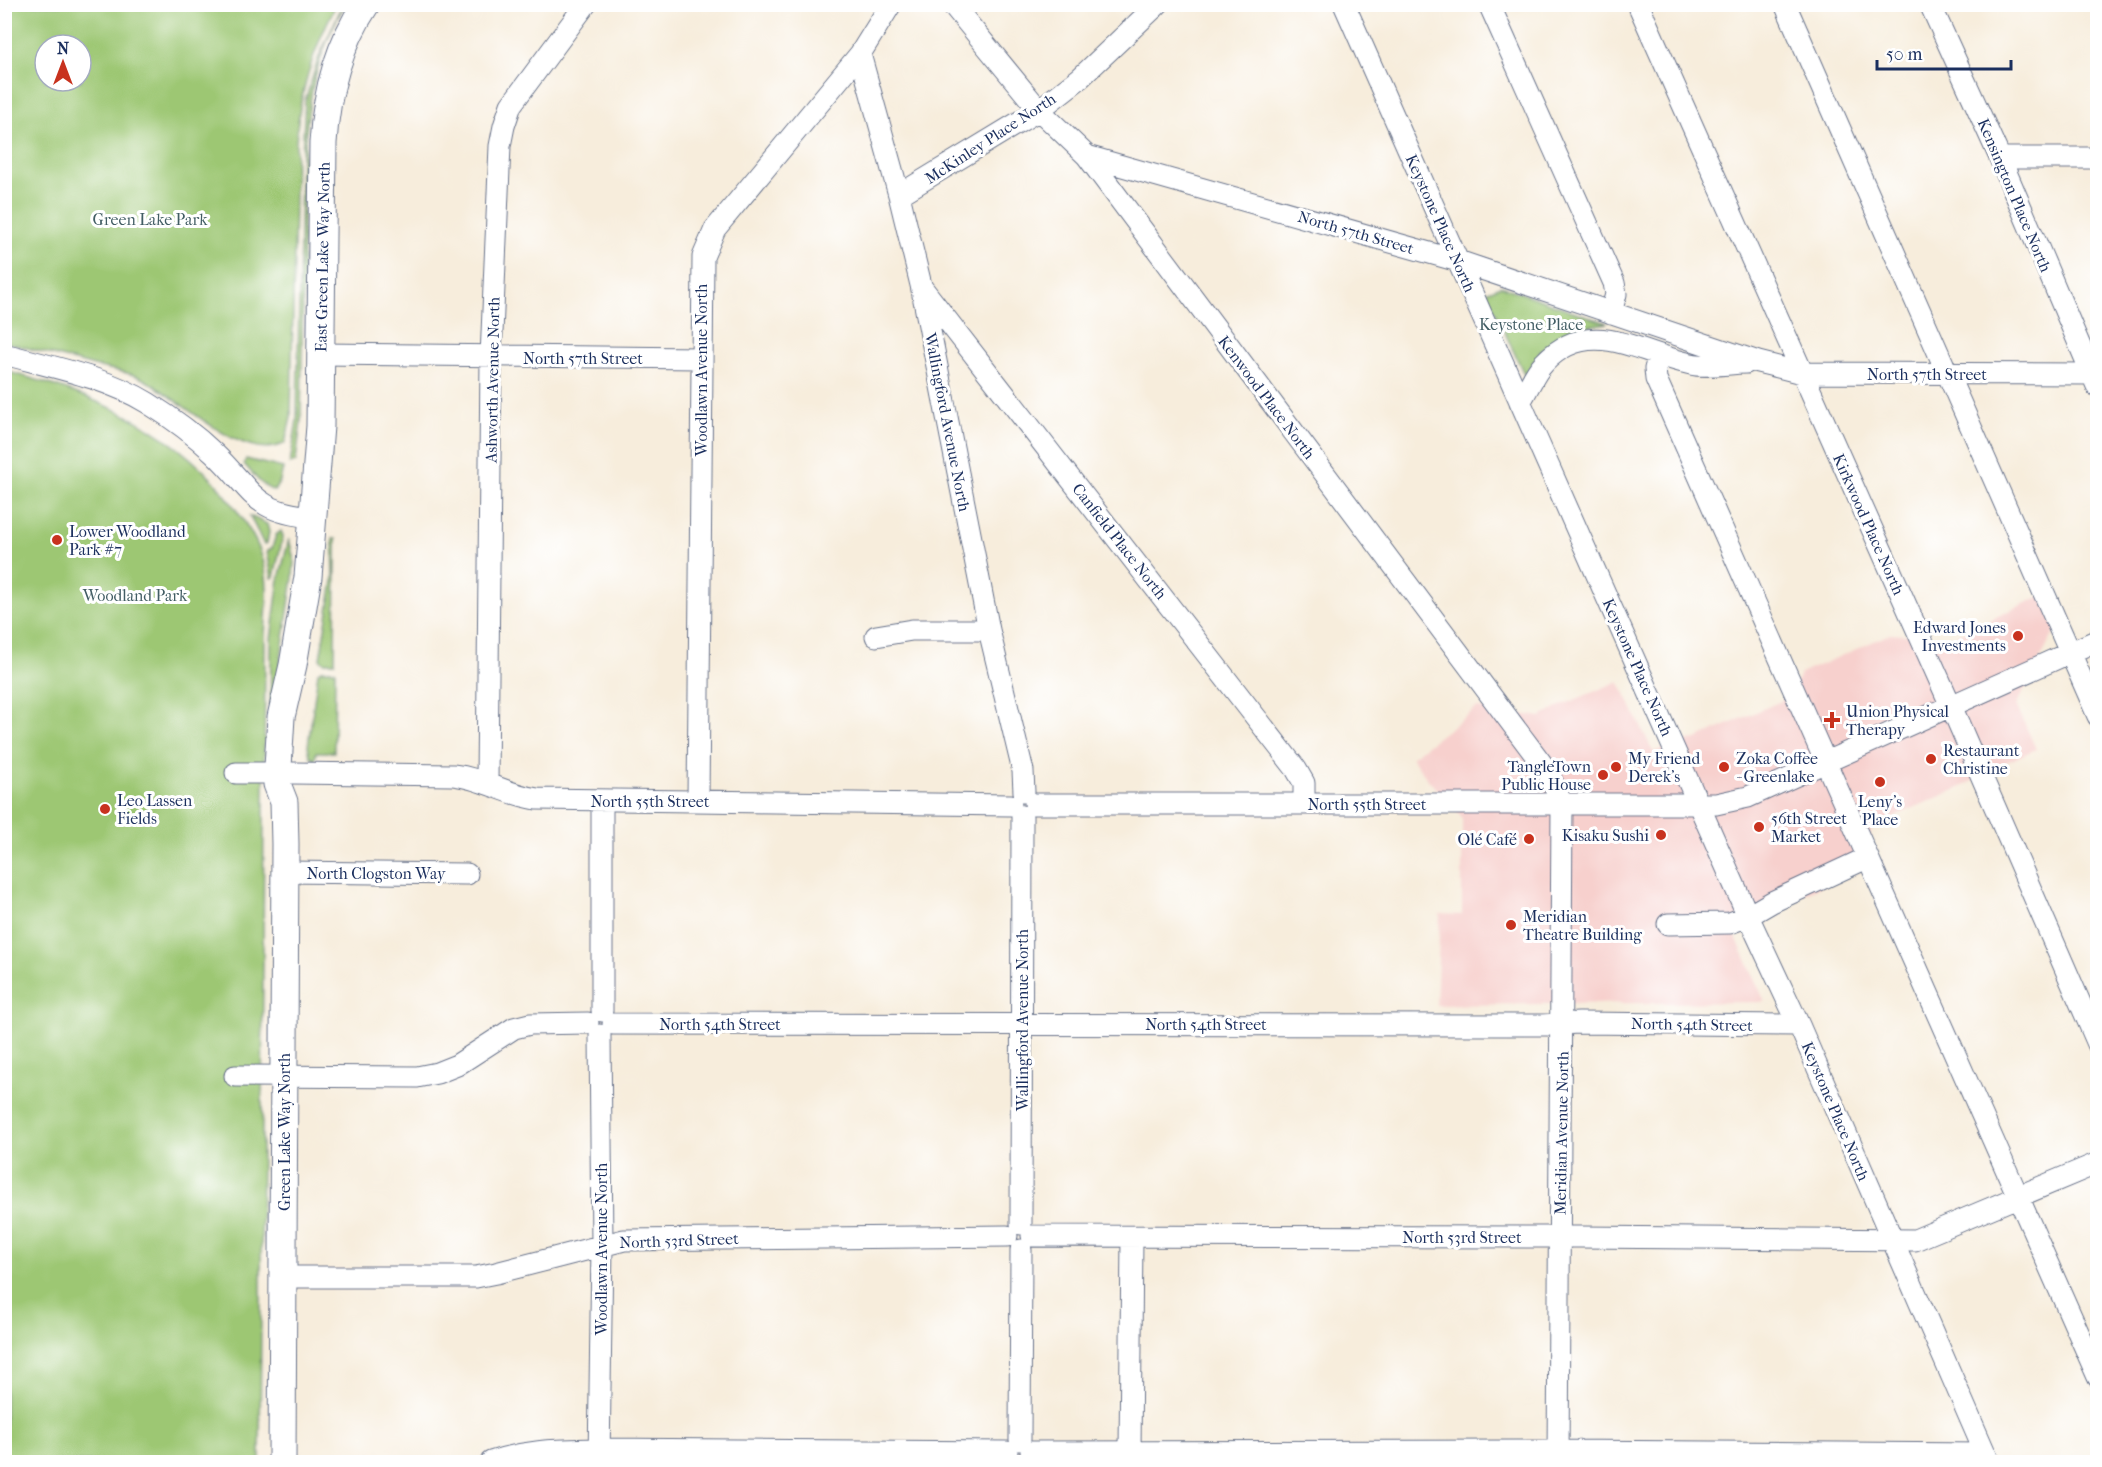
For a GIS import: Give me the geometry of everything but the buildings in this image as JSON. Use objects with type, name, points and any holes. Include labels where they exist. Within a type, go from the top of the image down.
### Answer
[{"type":"main road","name":"East Green Lake Way North","points":[[314,517],[320,426],[323,143],[326,108],[334,73],[346,39],[366,4]]},
{"type":"main road","name":"Green Lake Way North","points":[[282,1462],[285,872],[284,802],[277,784],[285,773],[281,717],[308,576],[314,517]]},
{"type":"street","name":"Ashworth Avenue North","points":[[487,783],[491,357],[500,146],[511,105],[586,4]]},
{"type":"street","name":"Woodlawn Avenue North","points":[[698,800],[703,257],[710,237],[860,54],[891,4]]},
{"type":"street","name":"Kenwood Place North","points":[[952,4],[1039,110],[1087,156],[1548,772],[1562,804]]},
{"type":"street","name":"McKinley Place North","points":[[899,195],[1039,110],[1080,78],[1158,4]]},
{"type":"street","name":"Keystone Place North","points":[[1344,4],[1748,916],[1799,1025],[1987,1458]]},
{"type":"street","points":[[1489,4],[1614,283],[1616,294],[1611,313]]},
{"type":"street","name":"Kirkwood Place North","points":[[1638,4],[1950,706],[2097,1044]]},
{"type":"street","points":[[1785,4],[2097,716]]},
{"type":"street","name":"Kensington Place North","points":[[1930,4],[2096,378]]},
{"type":"street","name":"Wallingford Avenue North","points":[[860,54],[921,285],[989,630],[1023,771],[1019,1454]]},
{"type":"street","name":"North 57th Street","points":[[1087,156],[1458,261],[1758,362],[1802,373],[2096,378]]},
{"type":"street","points":[[2000,158],[2097,158]]},
{"type":"street","name":"Canfield Place North","points":[[921,285],[1296,769],[1304,783],[1304,803]]},
{"type":"street","name":"North 57th Street","points":[[1520,402],[1543,364],[1564,345],[1582,339],[1605,339],[1693,365],[1758,362]]},
{"type":"street","points":[[4,354],[84,376],[146,402],[199,439],[265,506],[291,515],[314,517]]},
{"type":"street","name":"North 57th Street","points":[[321,354],[701,358]]},
{"type":"street","points":[[1659,355],[1655,369],[1656,379],[2097,1377]]},
{"type":"street","points":[[876,636],[912,630],[989,630]]},
{"type":"street","name":"North 55th Street","points":[[236,773],[453,775],[470,777],[520,797],[602,801],[1023,804],[1716,804],[1748,797],[2097,640]]},
{"type":"street","name":"Woodlawn Avenue North","points":[[599,1456],[602,1245],[602,801]]},
{"type":"street","name":"Meridian Avenue North","points":[[1558,1457],[1562,804]]},
{"type":"street","points":[[1668,924],[1730,923],[1858,862]]},
{"type":"street","name":"North Clogston Way","points":[[285,872],[467,874]]},
{"type":"street","name":"North 54th Street","points":[[235,1076],[417,1077],[437,1073],[457,1065],[514,1028],[530,1024],[1799,1025]]},
{"type":"street","points":[[1891,1240],[1915,1240],[2097,1163]]},
{"type":"street","name":"North 53rd Street","points":[[283,1277],[476,1277],[624,1240],[1020,1237],[1559,1237],[1891,1240]]},
{"type":"street","points":[[1130,1452],[1132,1237]]},
{"type":"street","points":[[491,1462],[513,1454],[534,1451],[599,1456],[1130,1452],[1558,1457],[1987,1458]]},
{"type":"shaded area","points":[[2041,596],[2056,629],[2016,705],[2036,749],[2002,764],[1964,786],[1872,826],[1865,867],[1731,926],[1765,1002],[1436,1005],[1440,914],[1462,915],[1462,817],[1411,757],[1477,708],[1541,717],[1558,707],[1619,681],[1653,752],[1696,739],[1790,697],[1800,674],[1890,634],[1951,638]]},
{"type":"green space","points":[[343,4],[345,5],[330,33],[319,63],[307,122],[301,421],[296,461],[290,464],[297,419],[301,174],[305,101],[319,57]]},
{"type":"green space","name":"Green Lake Park","points":[[4,5],[336,5],[314,54],[300,106],[296,142],[291,418],[285,443],[268,448],[250,445],[230,437],[139,377],[5,342]]},
{"type":"green space","name":"Keystone Place","points":[[1501,286],[1607,323],[1570,329],[1541,350],[1525,376],[1486,292]]},
{"type":"green space","name":"Woodland Park","points":[[5,371],[38,380],[102,404],[162,436],[189,457],[235,508],[258,546],[263,560],[267,599],[260,1462],[5,1462]]},
{"type":"green space","points":[[246,459],[283,468],[280,481],[274,491],[254,476],[244,464]]},
{"type":"green space","points":[[250,516],[267,524],[269,532],[267,543],[264,545]]},
{"type":"green space","points":[[281,531],[283,536],[272,578],[267,551],[272,548],[276,535]]},
{"type":"green space","points":[[289,539],[294,560],[293,578],[270,731],[271,639],[279,579]]},
{"type":"green space","points":[[333,539],[336,539],[335,662],[324,662],[320,659],[334,575]]},
{"type":"green space","points":[[335,670],[334,752],[316,752],[315,761],[310,756],[308,746],[318,672]]},
{"type":"place","name":"Lower Woodland Park #7","points":[[57,540]]},
{"type":"place","name":"Edward Jones Investments","points":[[2018,636]]},
{"type":"place","name":"Union Physical Therapy","points":[[1832,720]]},
{"type":"place","name":"Restaurant Christine","points":[[1931,759]]},
{"type":"place","name":"My Friend Derek’s","points":[[1616,767]]},
{"type":"place","name":"Zoka Coffee - Greenlake","points":[[1724,767]]},
{"type":"place","name":"TangleTown Public House","points":[[1603,775]]},
{"type":"place","name":"Leny's Place","points":[[1880,782]]},
{"type":"place","name":"Leo Lassen Fields","points":[[105,809]]},
{"type":"place","name":"56th Street Market","points":[[1759,827]]},
{"type":"place","name":"Kisaku Sushi","points":[[1661,835]]},
{"type":"place","name":"Olé Café","points":[[1529,839]]},
{"type":"place","name":"Meridian Theatre Building","points":[[1511,925]]}]
